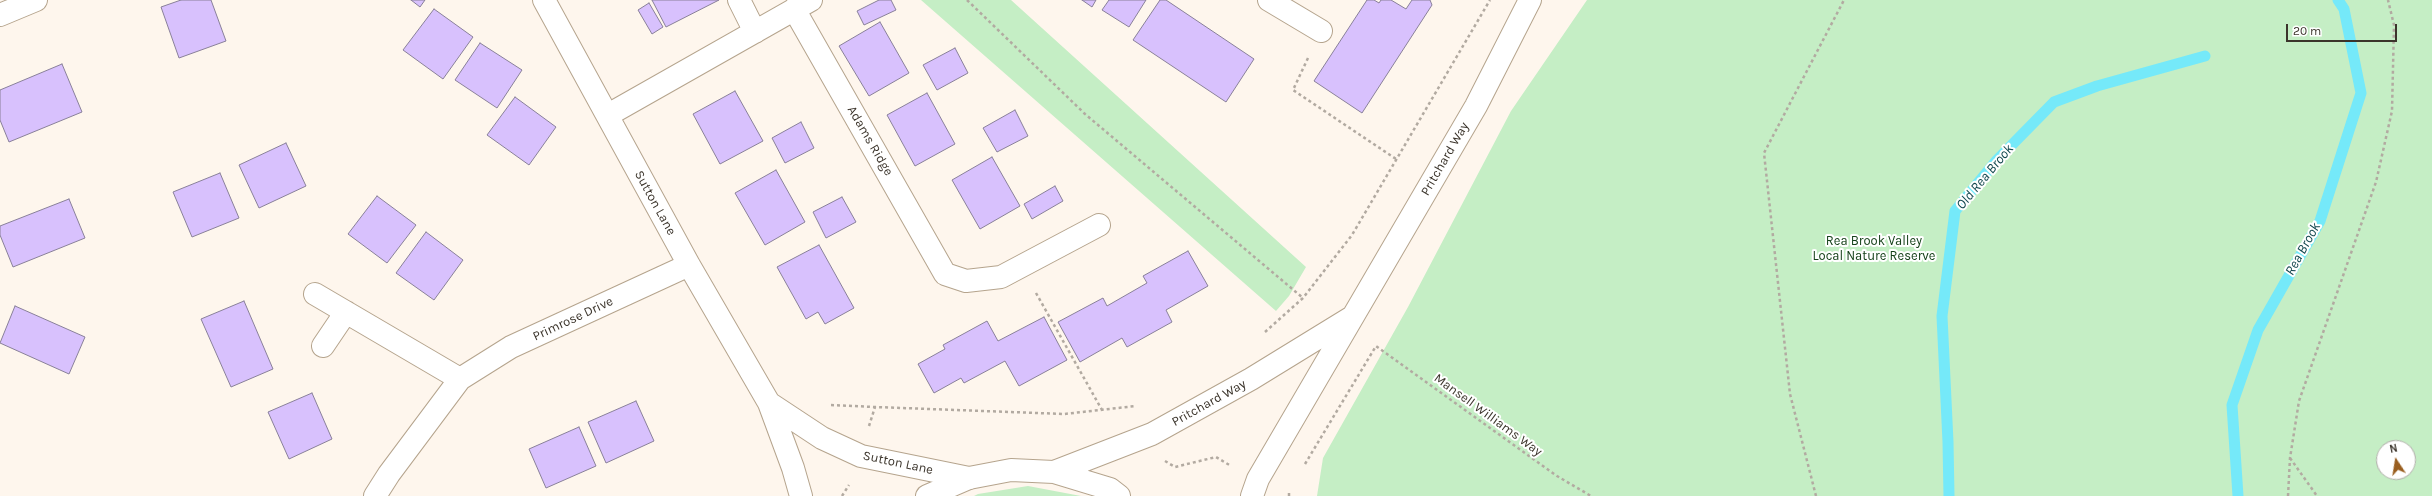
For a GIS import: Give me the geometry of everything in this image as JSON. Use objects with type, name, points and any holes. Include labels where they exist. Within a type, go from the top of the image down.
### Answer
[{"type":"street","points":[[0,15],[36,0]]},
{"type":"street","name":"Sutton Lane","points":[[544,0],[689,265],[769,404],[794,468],[801,496]]},
{"type":"street","points":[[739,0],[755,32]]},
{"type":"street","points":[[1269,0],[1321,31]]},
{"type":"street","name":"Pritchard Way","points":[[1252,496],[1258,479],[1476,106],[1530,0]]},
{"type":"street","name":"Adams Ridge","points":[[608,115],[803,4],[945,274],[966,281],[1000,277],[1021,266]]},
{"type":"street","points":[[1021,266],[1099,225]]},
{"type":"street","name":"Primrose Drive","points":[[375,496],[388,474],[460,379],[511,346],[689,265]]},
{"type":"street","points":[[315,294],[460,379]]},
{"type":"street","points":[[323,346],[346,312]]},
{"type":"street","name":"Pritchard Way","points":[[1054,472],[1152,434],[1251,379],[1354,316]]},
{"type":"street","name":"Sutton Lane","points":[[769,404],[822,438],[861,456],[968,478]]},
{"type":"street","points":[[927,496],[968,478],[1011,470],[1054,472],[1110,489],[1119,496]]},
{"type":"path","points":[[967,0],[1085,114],[1303,298]]},
{"type":"path","points":[[1262,335],[1303,298],[1352,235],[1490,0]]},
{"type":"path","points":[[1816,496],[1790,394],[1764,153],[1844,0]]},
{"type":"path","points":[[2288,496],[2290,458],[2299,401],[2376,182],[2392,111],[2394,25],[2388,0]]},
{"type":"path","points":[[1321,31],[1293,90],[1396,159]]},
{"type":"path","points":[[1021,266],[1102,410]]},
{"type":"path","name":"Mansell Williams Way","points":[[1376,346],[1557,476],[1591,496]]},
{"type":"path","points":[[869,428],[875,407],[1064,414],[1143,405]]},
{"type":"path","points":[[1159,458],[1175,467],[1216,457],[1227,464]]},
{"type":"path","points":[[2290,458],[2317,496]]},
{"type":"path","points":[[1289,491],[1289,496]]},
{"type":"green space","points":[[921,0],[1011,0],[1306,267],[1289,296],[1276,311]]},
{"type":"green space","name":"Rea Brook Valley Local Nature Reserve","points":[[1587,0],[2432,0],[2432,496],[1317,496],[1323,458],[1408,307],[1511,111]]},
{"type":"green space","points":[[1028,486],[1081,496],[974,496],[978,494]]},
{"type":"building","points":[[181,0],[211,0],[226,41],[179,58],[161,7]]},
{"type":"building","points":[[411,0],[425,0],[420,7]]},
{"type":"building","points":[[652,0],[719,0],[666,27]]},
{"type":"building","points":[[879,0],[891,0],[896,10],[864,25],[857,11]]},
{"type":"building","points":[[1082,0],[1096,0],[1092,7]]},
{"type":"building","points":[[1109,0],[1146,0],[1129,27],[1102,10]]},
{"type":"building","points":[[1160,0],[1166,0],[1254,59],[1226,102],[1133,40]]},
{"type":"building","points":[[1367,0],[1374,0],[1379,3],[1381,0],[1391,0],[1406,9],[1412,0],[1430,0],[1432,5],[1362,113],[1314,81]]},
{"type":"building","points":[[649,3],[663,27],[652,34],[638,10]]},
{"type":"building","points":[[434,9],[473,37],[443,79],[403,50]]},
{"type":"building","points":[[880,22],[909,73],[869,96],[839,46]]},
{"type":"building","points":[[480,43],[522,70],[497,108],[455,80]]},
{"type":"building","points":[[955,48],[968,73],[937,90],[923,65]]},
{"type":"building","points":[[62,64],[82,112],[9,142],[0,120],[0,90]]},
{"type":"building","points":[[735,91],[763,141],[720,164],[693,114]]},
{"type":"building","points":[[927,93],[955,144],[915,166],[887,115]]},
{"type":"building","points":[[515,97],[556,127],[529,165],[487,135]]},
{"type":"building","points":[[1015,110],[1028,136],[997,152],[983,128]]},
{"type":"building","points":[[801,122],[814,148],[785,163],[772,138]]},
{"type":"building","points":[[286,143],[306,186],[259,208],[239,165]]},
{"type":"building","points":[[992,157],[1020,206],[980,229],[952,180]]},
{"type":"building","points":[[776,170],[805,222],[765,245],[735,193]]},
{"type":"building","points":[[220,173],[239,218],[192,237],[173,192]]},
{"type":"building","points":[[1055,186],[1063,201],[1032,219],[1024,204]]},
{"type":"building","points":[[377,196],[416,225],[387,263],[348,234]]},
{"type":"building","points":[[842,197],[856,222],[826,238],[813,212]]},
{"type":"building","points":[[69,199],[85,238],[13,267],[0,235],[0,226]]},
{"type":"building","points":[[426,232],[463,260],[434,300],[396,273]]},
{"type":"building","points":[[819,245],[854,308],[825,324],[818,312],[806,319],[777,267]]},
{"type":"building","points":[[1188,251],[1208,286],[1166,310],[1172,322],[1127,347],[1122,338],[1080,362],[1058,322],[1103,298],[1107,306],[1147,283],[1143,276]]},
{"type":"building","points":[[244,301],[273,369],[231,387],[201,319]]},
{"type":"building","points":[[15,306],[85,337],[69,374],[0,343]]},
{"type":"building","points":[[1044,317],[1067,360],[1019,386],[1005,361],[964,383],[961,378],[934,393],[918,364],[945,349],[943,345],[987,321],[998,341]]},
{"type":"building","points":[[312,393],[332,439],[289,459],[268,412]]},
{"type":"building","points":[[636,401],[654,441],[606,463],[588,422]]},
{"type":"building","points":[[579,427],[596,466],[546,488],[529,449]]},
{"type":"waterway","name":"Rea Brook","points":[[2238,496],[2232,405],[2258,330],[2320,221],[2361,93],[2344,9],[2338,0]]},
{"type":"waterway","name":"Old Rea Brook","points":[[1949,496],[1942,316],[1955,211],[1997,160],[2054,102],[2097,86],[2205,56]]}]
